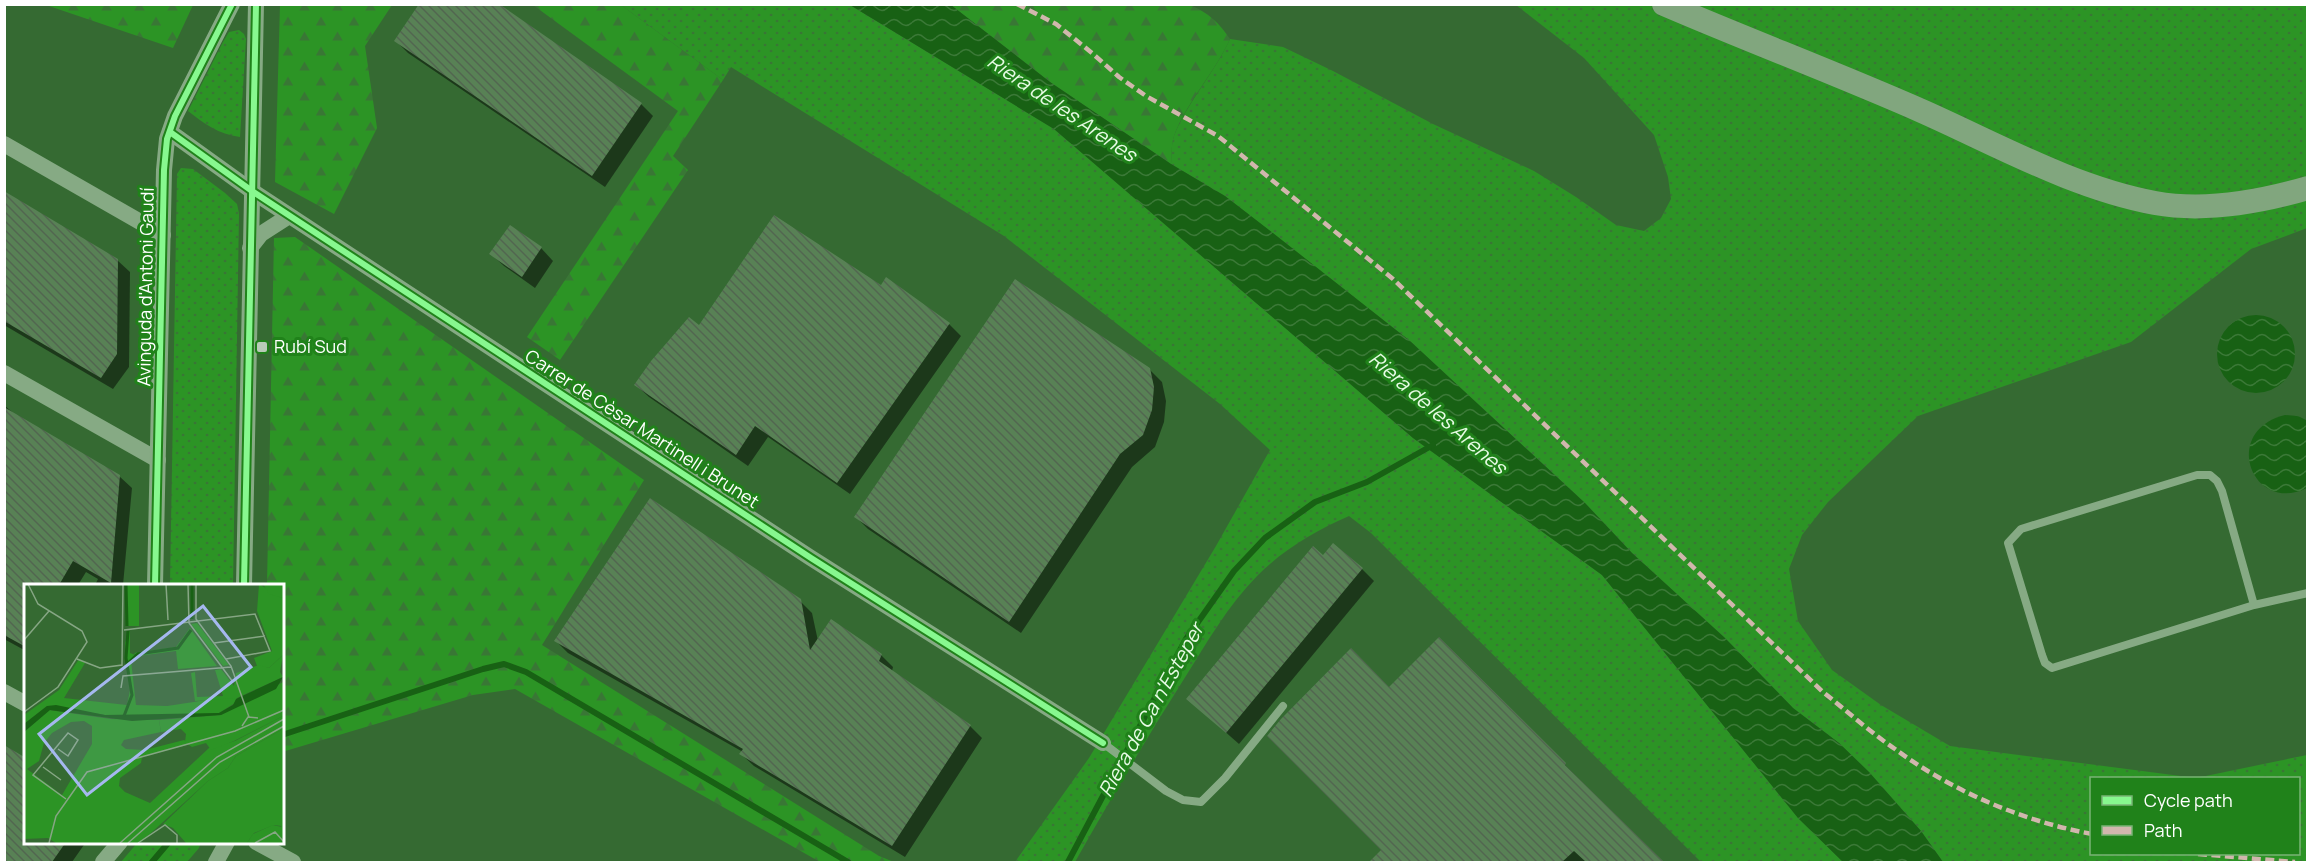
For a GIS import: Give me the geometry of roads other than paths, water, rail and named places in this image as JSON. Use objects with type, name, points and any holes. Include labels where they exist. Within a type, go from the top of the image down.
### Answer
[{"type":"main road","points":[[1664,4],[1921,111],[2047,167],[2115,193],[2156,203],[2183,206],[2256,200],[2307,188]]},
{"type":"street","name":"Avinguda d'Antoni Gaudí","points":[[155,584],[164,170],[175,116],[231,4]]},
{"type":"street","points":[[244,584],[256,4]]},
{"type":"street","name":"Carrer de Cèsar Martinell i Brunet","points":[[170,132],[252,191],[820,565],[1103,743]]},
{"type":"street","points":[[4,144],[163,235]]},
{"type":"street","points":[[250,248],[261,234],[290,216]]},
{"type":"street","points":[[4,373],[158,459]]},
{"type":"street","points":[[4,692],[24,703]]},
{"type":"street","points":[[103,862],[119,843]]},
{"type":"street","points":[[216,862],[226,843]]},
{"type":"street","points":[[258,843],[292,862]]},
{"type":"lane","points":[[2254,605],[2222,491],[2217,481],[2210,475],[2197,475],[2021,529],[2008,543],[2042,655],[2045,663],[2052,668],[2254,605],[2307,593]]},
{"type":"lane","points":[[1103,743],[1166,790],[1183,800],[1201,802],[1225,778],[1283,706]]},
{"type":"water","name":"Riera de les Arenes","points":[[850,5],[951,5],[1050,82],[1171,164],[1225,196],[1273,233],[1410,341],[1585,503],[1632,553],[1725,638],[1793,708],[1839,743],[1869,772],[1921,831],[1943,862],[1843,862],[1798,818],[1602,575],[1413,438],[1054,129]]},
{"type":"water","points":[[2256,315],[2271,318],[2284,326],[2292,339],[2295,354],[2292,369],[2284,382],[2271,390],[2256,393],[2241,390],[2228,382],[2220,369],[2217,354],[2220,339],[2228,326],[2241,318]]},
{"type":"water","points":[[2285,415],[2298,416],[2308,421],[2307,488],[2288,493],[2271,490],[2259,481],[2251,468],[2249,452],[2253,437],[2265,424]]},
{"type":"waterway","name":"Riera de Ca n'Esteper","points":[[1068,862],[1186,639],[1234,571],[1265,538],[1315,502],[1367,482],[1433,445]]},
{"type":"waterway","points":[[284,734],[504,664],[526,672],[848,862]]},
{"type":"waterway","points":[[152,862],[168,843]]},
{"type":"place","name":"Rubí Sud","points":[[262,347]]}]
